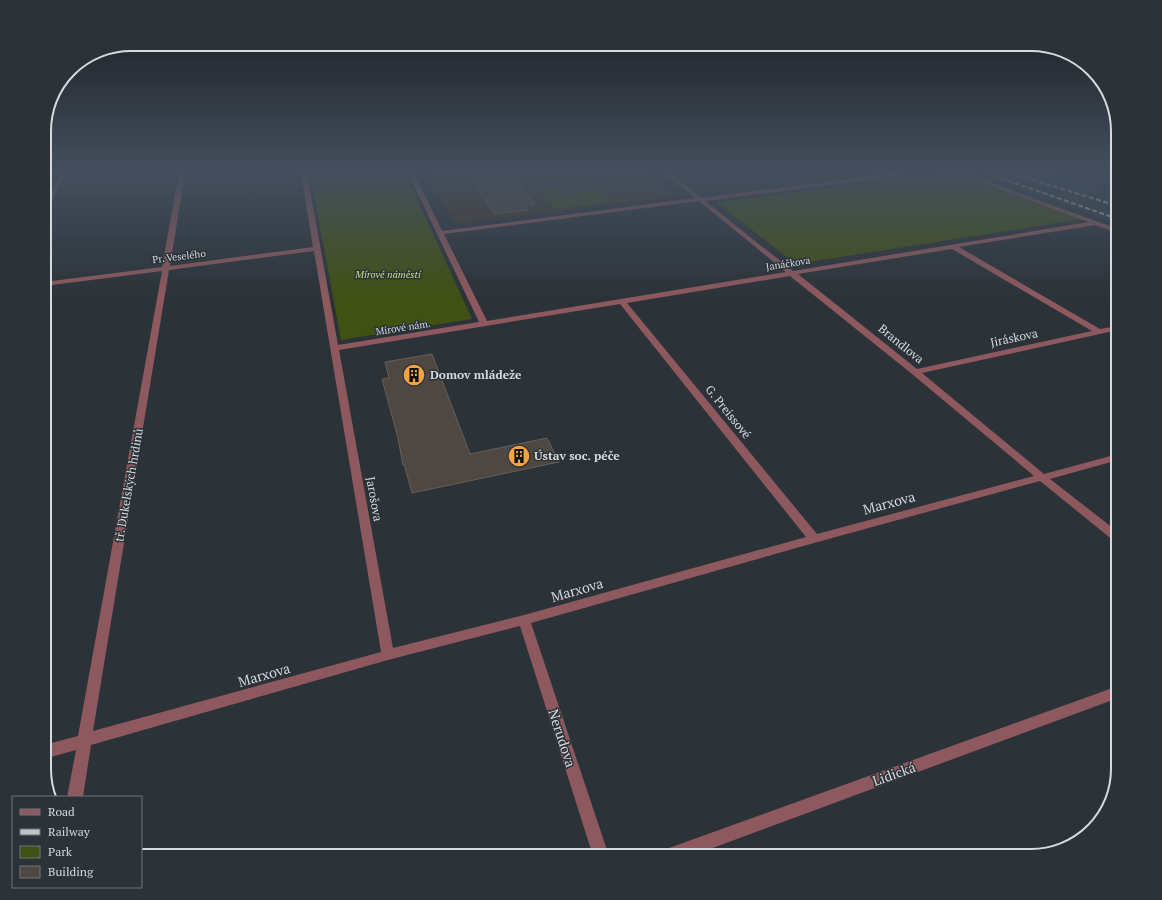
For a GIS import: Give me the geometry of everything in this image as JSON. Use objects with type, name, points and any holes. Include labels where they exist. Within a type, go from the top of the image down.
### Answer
[{"type":"street","name":"tř. Dukelských hrdinů","points":[[75,796],[175,215]]},
{"type":"street","points":[[311,215],[334,348]]},
{"type":"street","points":[[431,215],[484,324]]},
{"type":"street","points":[[439,233],[577,215]]},
{"type":"street","name":"Brandlova","points":[[720,215],[916,372],[1111,532]]},
{"type":"street","points":[[1073,215],[1111,229]]},
{"type":"street","name":"Janáčkova","points":[[484,324],[1095,223]]},
{"type":"street","points":[[952,246],[1099,332]]},
{"type":"street","name":"Pr. Veselého","points":[[51,283],[316,249]]},
{"type":"street","name":"G. Preissové","points":[[622,301],[814,539]]},
{"type":"street","name":"Mírové nám.","points":[[334,348],[484,324]]},
{"type":"street","name":"Jiráskova","points":[[916,372],[1111,329]]},
{"type":"street","name":"Jarošova","points":[[334,348],[388,655]]},
{"type":"street","name":"Marxova","points":[[51,750],[388,655],[524,620],[814,539],[1111,459]]},
{"type":"street","name":"Nerudova","points":[[524,620],[599,849]]},
{"type":"street","name":"Lidická","points":[[688,849],[1111,695]]},
{"type":"shaded area","points":[[450,215],[527,215],[455,224]]},
{"type":"shaded area","points":[[1093,215],[1111,215],[1111,222]]},
{"type":"green space","name":"Mírové náměstí","points":[[318,215],[424,215],[472,319],[341,340]]},
{"type":"green space","points":[[733,215],[1072,215],[1083,219],[796,264]]},
{"type":"building","points":[[432,354],[470,454],[547,438],[559,462],[412,493],[404,464],[403,465],[398,438],[382,379],[389,378],[385,362]]},
{"type":"railway","points":[[1107,215],[1111,217]]},
{"type":"place","name":"Domov mládeže","points":[[414,375]]},
{"type":"place","name":"Ústav soc. péče","points":[[519,456]]}]
